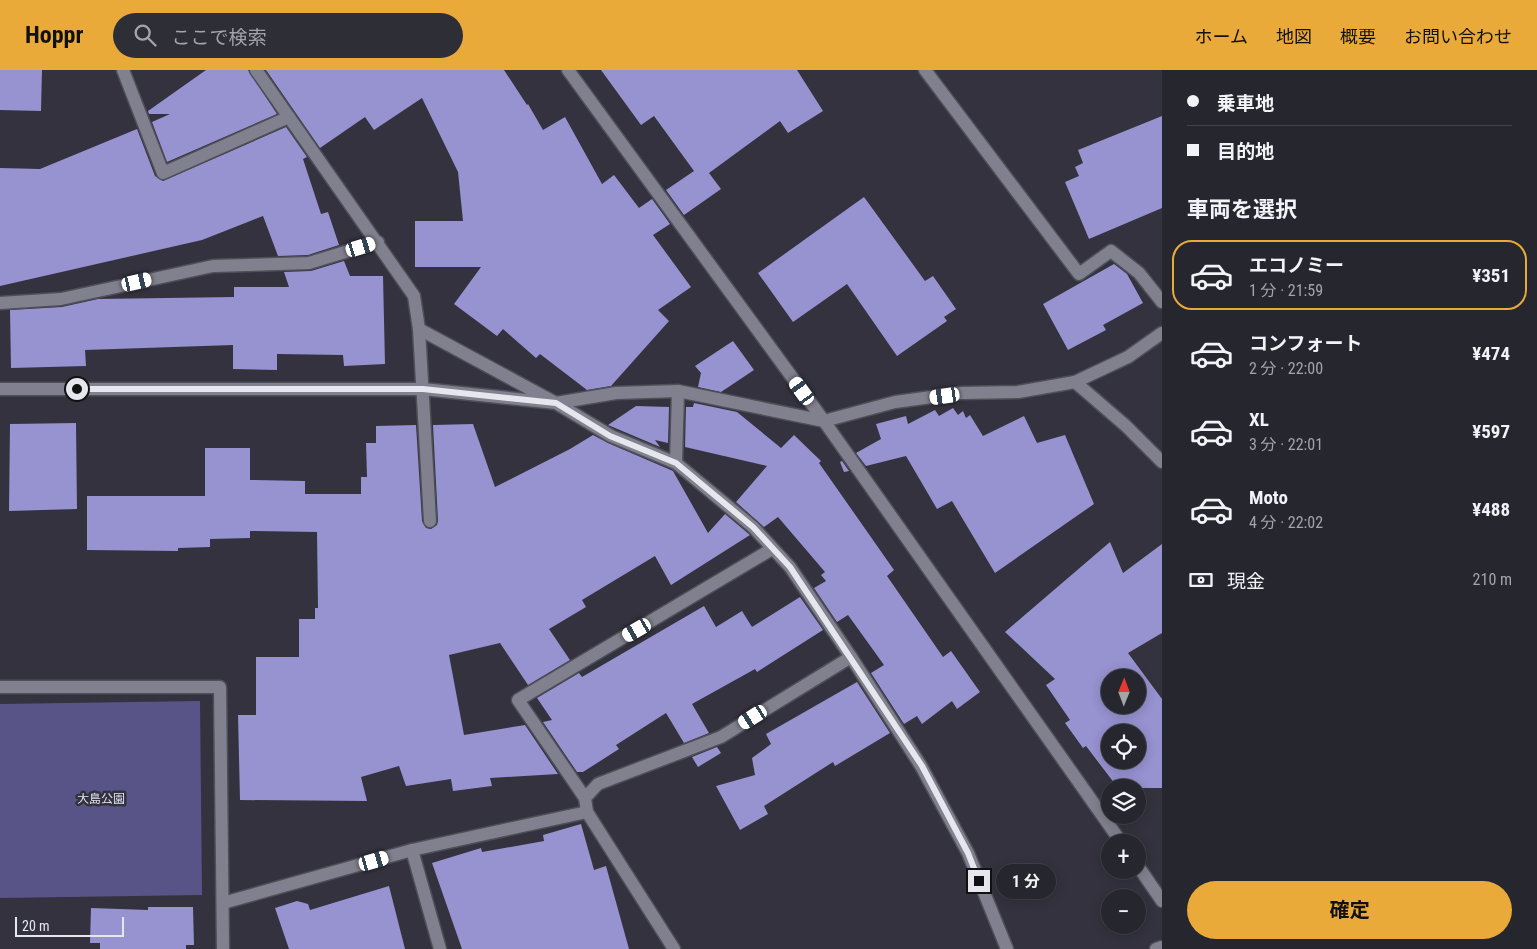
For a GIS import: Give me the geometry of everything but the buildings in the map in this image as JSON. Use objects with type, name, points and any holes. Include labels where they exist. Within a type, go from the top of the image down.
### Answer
[{"type":"street","points":[[123,70],[163,173],[289,117]]},
{"type":"street","points":[[256,70],[414,296],[419,329],[430,521]]},
{"type":"street","points":[[568,70],[824,421],[1115,834]]},
{"type":"street","points":[[925,70],[1079,274],[1111,251],[1139,273],[1162,302]]},
{"type":"street","points":[[0,303],[61,299],[213,266],[309,263],[378,242]]},
{"type":"street","points":[[419,329],[556,403],[610,436],[676,463],[753,527],[790,567],[851,657],[926,775],[968,853],[1007,949]]},
{"type":"street","points":[[0,390],[423,389],[556,403],[616,393],[678,391],[824,421],[895,402],[961,393],[1018,392],[1076,382],[1128,357],[1162,333]]},
{"type":"street","points":[[1076,382],[1126,426],[1162,462]]},
{"type":"street","points":[[676,463],[678,391]]},
{"type":"street","points":[[674,949],[587,812],[585,798],[518,700],[772,549]]},
{"type":"street","points":[[585,798],[598,784],[721,737],[851,657]]},
{"type":"street","points":[[0,687],[220,686],[223,949]]},
{"type":"street","points":[[223,903],[412,850],[587,812]]},
{"type":"street","points":[[412,850],[440,949]]},
{"type":"street","points":[[1146,878],[1162,901]]},
{"type":"street","points":[[1156,949],[1162,947]]},
{"type":"green space","name":"大島公園","points":[[200,701],[202,895],[0,898],[0,704]]},
{"type":"route","points":[[77,389],[423,389],[556,403],[610,436],[676,463],[753,527],[790,567],[922,766],[968,853],[979,881]]}]
